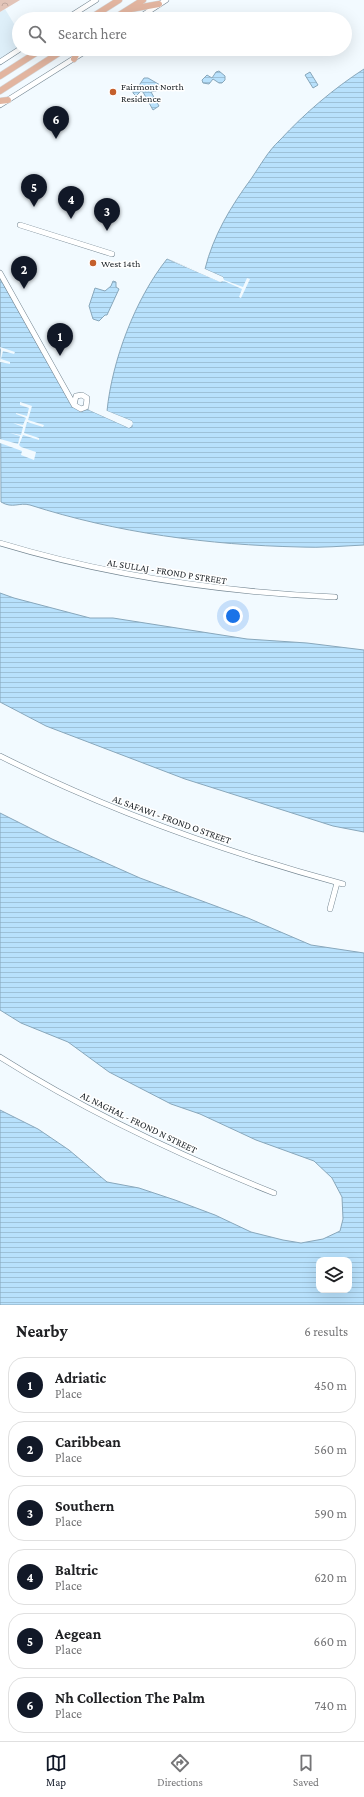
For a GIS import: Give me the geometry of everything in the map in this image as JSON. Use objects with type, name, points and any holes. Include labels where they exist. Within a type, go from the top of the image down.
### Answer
[{"type":"main road","points":[[100,12],[119,0]]},
{"type":"main road","points":[[125,12],[143,0]]},
{"type":"main road","points":[[128,10],[159,4]]},
{"type":"main road","points":[[0,76],[27,56]]},
{"type":"main road","points":[[0,91],[54,56]]},
{"type":"main road","points":[[0,101],[8,100]]},
{"type":"street","points":[[77,12],[96,0]]},
{"type":"street","points":[[147,12],[166,0]]},
{"type":"street","points":[[0,62],[12,54]]},
{"type":"street","points":[[0,105],[77,56]]},
{"type":"street","points":[[20,225],[112,254]]},
{"type":"street","points":[[0,273],[74,404]]},
{"type":"street","name":"AL SULLAJ - FROND P STREET","points":[[0,542],[86,566],[162,580],[252,592],[335,597]]},
{"type":"street","name":"AL SAFAWI - FROND O STREET","points":[[0,756],[84,795],[166,829],[244,856],[343,884]]},
{"type":"street","points":[[330,909],[337,883]]},
{"type":"street","name":"AL NAGHAL - FROND N STREET","points":[[0,1058],[125,1128],[197,1162],[274,1193]]},
{"type":"shaded area","points":[[5,9],[12,20],[12,52],[0,60],[0,12]]},
{"type":"green space","points":[[0,0],[20,0],[0,12]]},
{"type":"water","points":[[364,69],[364,545],[332,547],[266,546],[232,544],[164,536],[96,523],[26,504],[9,505],[1,502],[0,272],[78,409],[89,410],[129,428],[132,427],[132,421],[107,411],[114,372],[127,331],[135,311],[155,275],[167,259],[222,282],[223,277],[205,269],[208,257],[218,233],[236,200],[276,144],[309,111],[330,93]]},
{"type":"water","points":[[219,71],[225,76],[225,80],[222,83],[219,83],[213,79],[209,84],[203,83],[202,80],[207,75],[212,78],[216,72]]},
{"type":"water","points":[[310,72],[318,85],[313,88],[305,75]]},
{"type":"water","points":[[144,78],[148,78],[160,85],[159,90],[151,92],[159,106],[153,110],[143,92],[141,91],[136,96],[133,93],[133,90],[138,87]]},
{"type":"water","points":[[113,281],[116,282],[116,287],[119,289],[107,315],[99,321],[93,319],[89,306],[95,288],[105,291],[111,286]]},
{"type":"water","points":[[0,593],[90,618],[113,618],[247,639],[307,643],[364,650],[364,832],[333,826],[185,779],[46,726],[0,702]]},
{"type":"water","points":[[0,813],[52,839],[140,878],[248,918],[311,945],[364,953],[364,1305],[0,1305],[0,1110],[38,1129],[69,1150],[107,1182],[139,1188],[175,1200],[215,1215],[251,1232],[301,1243],[323,1239],[340,1231],[343,1219],[342,1197],[332,1178],[314,1161],[256,1140],[200,1114],[171,1104],[109,1072],[68,1042],[21,1023],[0,1010]]},
{"type":"pier","points":[[165,258],[222,280],[203,268],[223,277],[224,280],[243,287],[247,278],[250,279],[241,298],[239,297],[242,289],[224,281],[220,282]]},
{"type":"pier","points":[[0,347],[15,352],[14,354],[3,351],[1,359],[10,362],[10,364],[0,362]]},
{"type":"pier","points":[[20,402],[32,406],[28,420],[44,425],[43,427],[27,422],[24,433],[39,438],[39,440],[23,435],[19,445],[36,452],[34,460],[21,455],[22,451],[0,443],[0,439],[18,444],[20,436],[10,433],[21,435],[23,427],[13,423],[23,425],[26,418],[16,413],[27,416],[29,408],[20,405]]},
{"type":"pier","points":[[90,408],[130,426],[130,423],[106,412],[105,410],[132,421],[133,424],[129,428],[89,410]]},
{"type":"place","name":"Fairmont North Residence","points":[[113,92]]},
{"type":"place","name":"Nh Collection The Palm","points":[[56,139]]},
{"type":"place","name":"Aegean","points":[[34,207]]},
{"type":"place","name":"Baltric","points":[[71,219]]},
{"type":"place","name":"Southern","points":[[107,231]]},
{"type":"place","name":"West 14th","points":[[93,263]]},
{"type":"place","name":"Caribbean","points":[[24,289]]},
{"type":"place","name":"Adriatic","points":[[60,356]]}]
